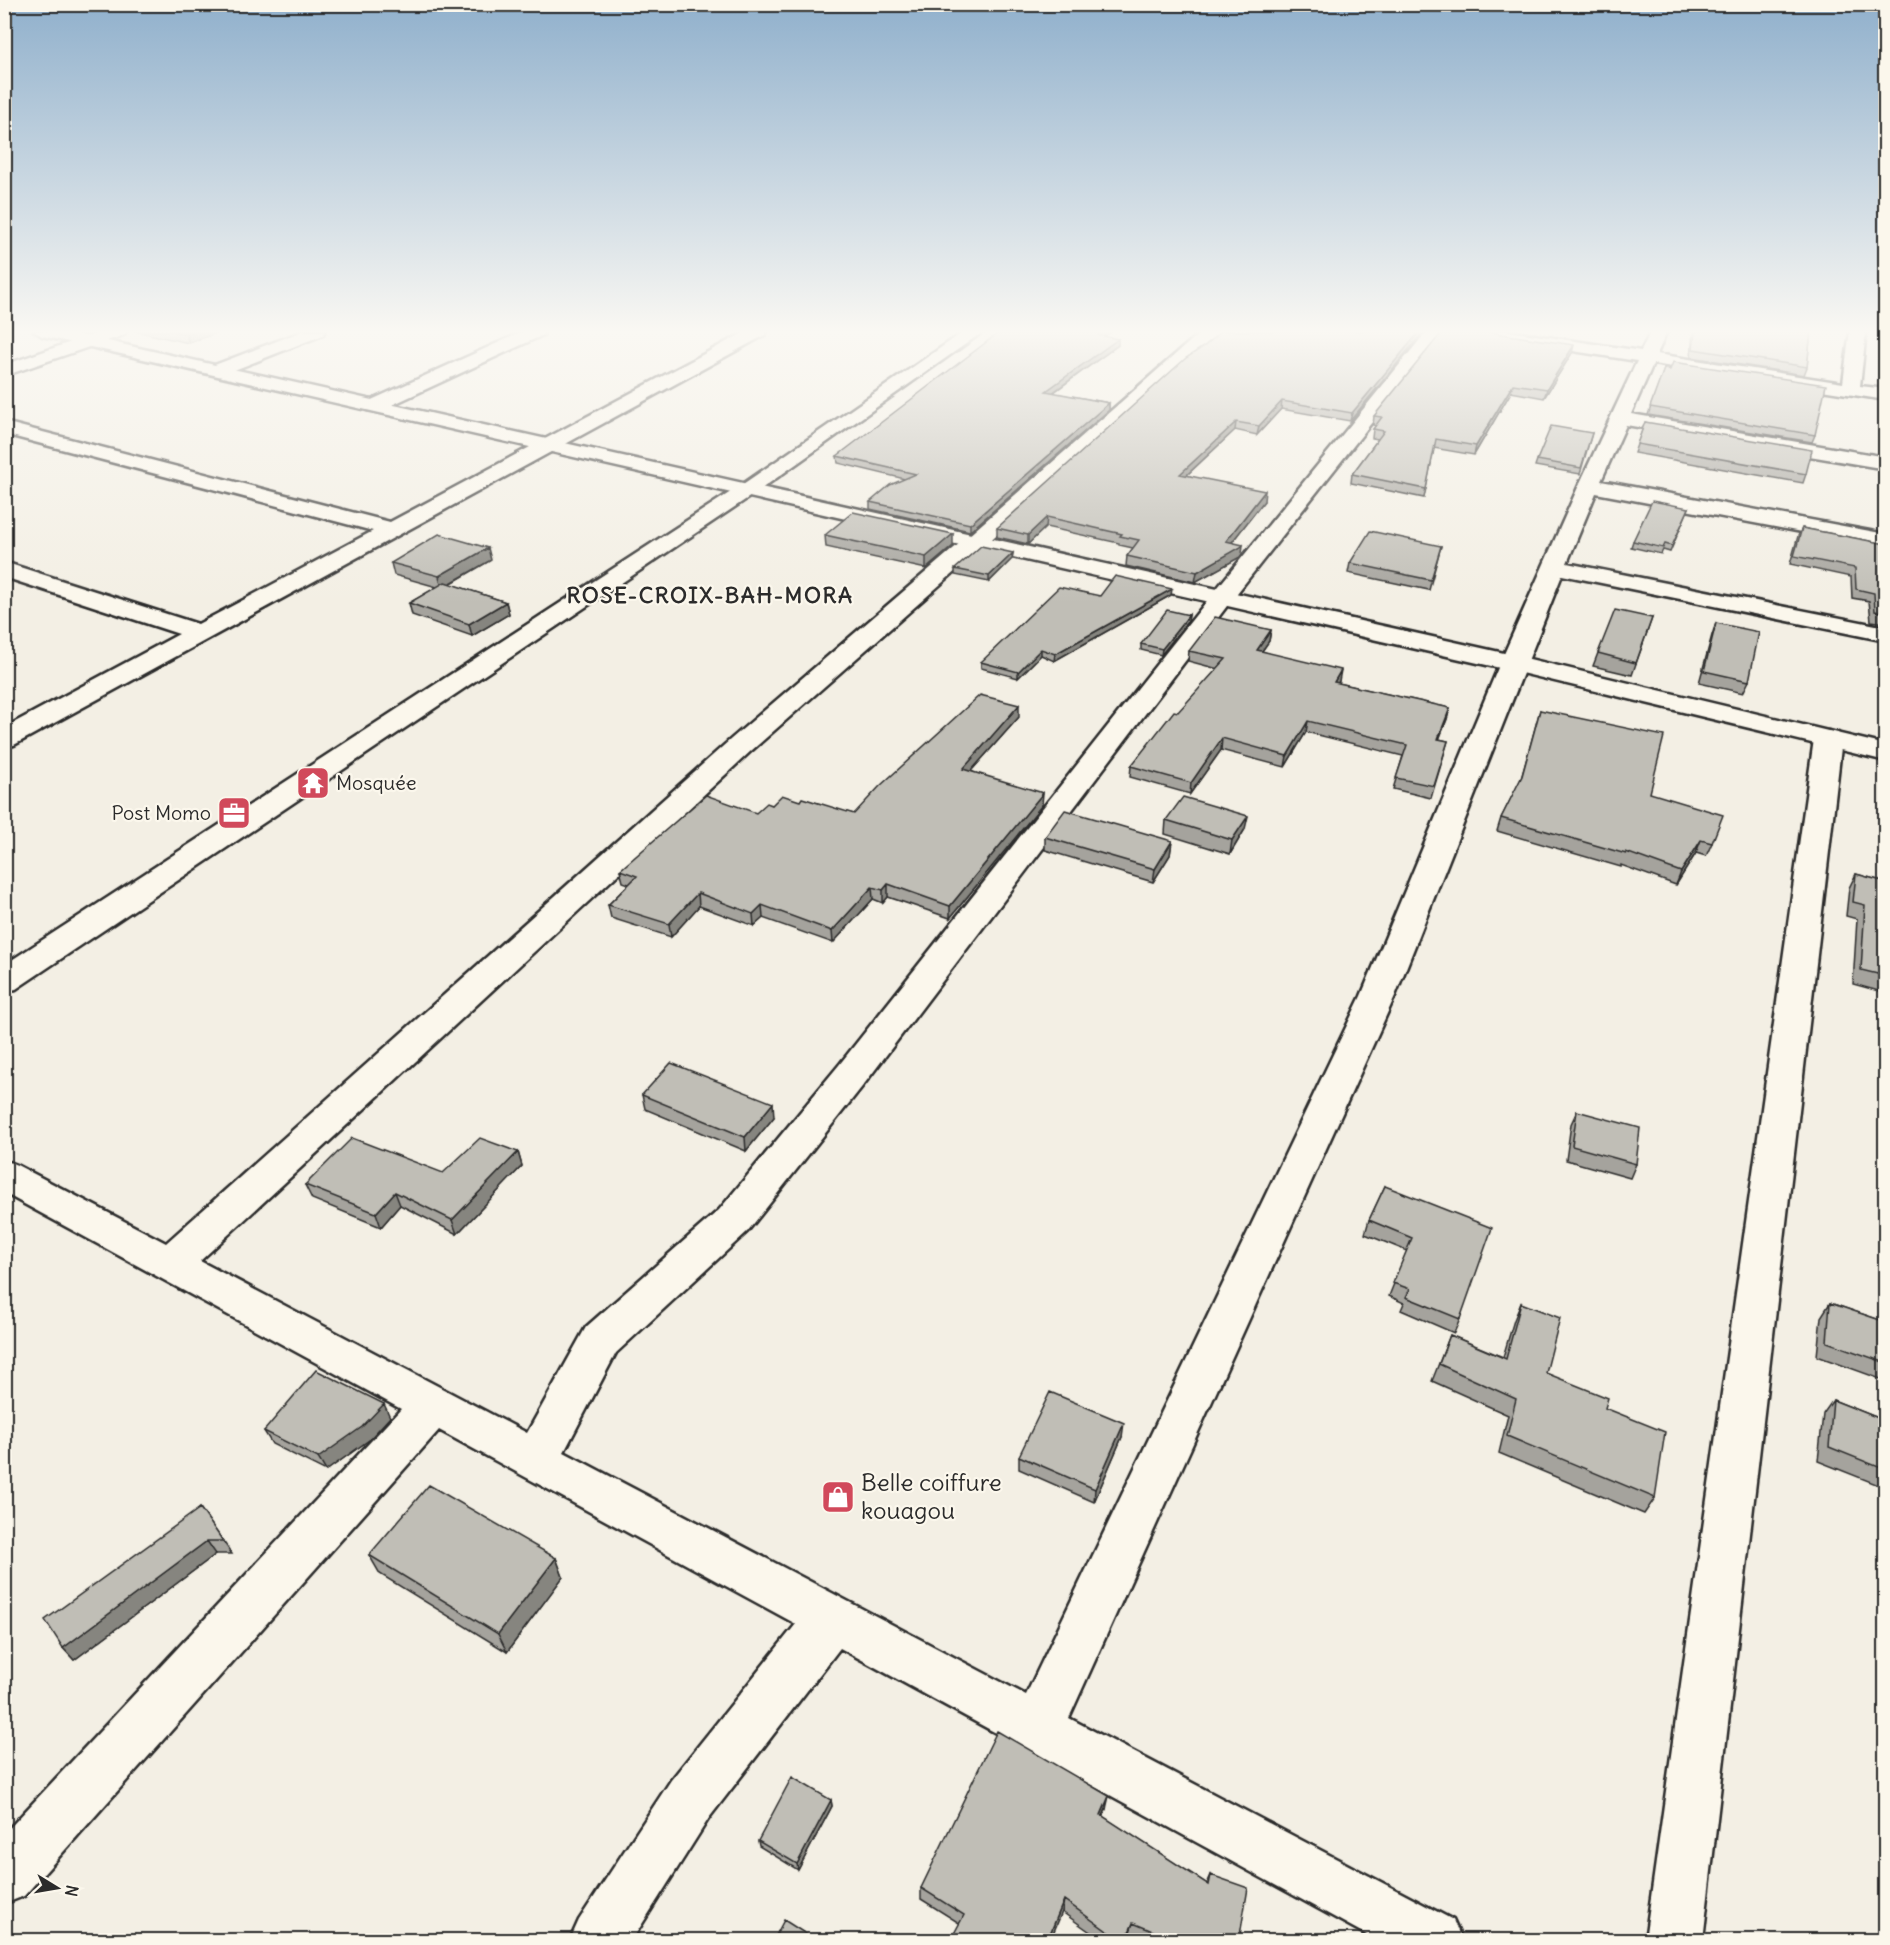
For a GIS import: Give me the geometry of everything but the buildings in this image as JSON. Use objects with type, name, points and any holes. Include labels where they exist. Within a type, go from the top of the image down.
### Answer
[{"type":"street","points":[[444,422],[1513,663],[1886,753]]},
{"type":"street","points":[[4,740],[591,422]]},
{"type":"street","points":[[4,981],[747,490],[845,422]]},
{"type":"street","points":[[170,1264],[741,745],[1110,422]]},
{"type":"street","points":[[536,1460],[601,1340],[733,1221],[852,1074],[1222,597],[1363,422]]},
{"type":"street","points":[[1038,1728],[1378,996],[1513,663],[1589,485],[1619,422]]},
{"type":"street","points":[[1648,422],[1886,463]]},
{"type":"street","points":[[4,428],[393,529]]},
{"type":"street","points":[[1589,485],[1886,541]]},
{"type":"street","points":[[1555,567],[1886,634]]},
{"type":"street","points":[[4,568],[200,633]]},
{"type":"street","points":[[1674,1941],[1828,739]]},
{"type":"street","points":[[4,1175],[1433,1941]]},
{"type":"street","points":[[4,1876],[434,1405]]},
{"type":"street","points":[[599,1941],[690,1799],[832,1618]]},
{"type":"place","name":"Mosquée","points":[[313,783]]},
{"type":"place","name":"Post Momo","points":[[234,813]]},
{"type":"place","name":"Belle coiffure kouagou","points":[[838,1497]]},
{"type":"district","name":"ROSE-CROIX-BAH-MORA","points":[[710,595]]}]
